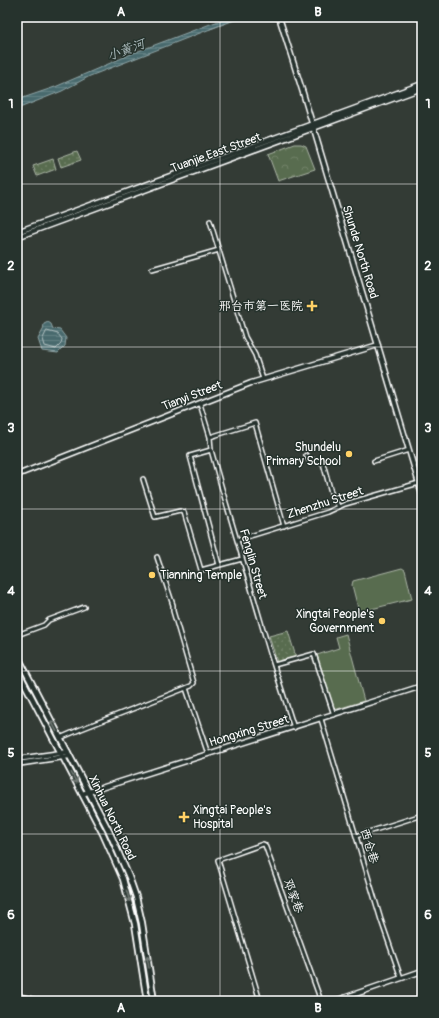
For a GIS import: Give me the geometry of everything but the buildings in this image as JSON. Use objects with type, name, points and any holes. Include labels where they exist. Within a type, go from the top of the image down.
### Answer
[{"type":"main road","name":"Xinhua North Road","points":[[17,655],[118,850],[134,891],[142,923],[154,1001]]},
{"type":"main road","name":"Xinhua North Road","points":[[17,669],[108,845],[127,893],[135,924],[147,1001]]},
{"type":"street","name":"Shunde North Road","points":[[279,17],[422,494]]},
{"type":"street","name":"Tuanjie East Street","points":[[17,237],[422,84]]},
{"type":"street","name":"Tuanjie East Street","points":[[17,232],[422,88]]},
{"type":"street","points":[[210,221],[244,337],[255,355],[263,379]]},
{"type":"street","points":[[152,269],[219,250]]},
{"type":"street","name":"Tianyi Street","points":[[17,475],[263,379],[378,345]]},
{"type":"street","name":"Fenglin Street","points":[[200,404],[210,437],[211,450],[242,559],[294,728]]},
{"type":"street","points":[[210,437],[255,423],[284,526]]},
{"type":"street","points":[[211,450],[190,456],[219,565]]},
{"type":"street","points":[[374,461],[409,450]]},
{"type":"street","points":[[306,455],[309,460],[323,463],[332,496],[339,507]]},
{"type":"street","points":[[143,479],[155,517],[180,510],[184,512],[200,568],[202,570],[242,559]]},
{"type":"street","name":"Zhenzhu Street","points":[[237,540],[419,483]]},
{"type":"street","points":[[60,738],[193,684],[194,682],[172,610],[173,605],[157,557]]},
{"type":"street","points":[[17,635],[44,625],[49,620],[84,607]]},
{"type":"street","points":[[274,665],[314,654],[334,715]]},
{"type":"street","name":"Hongxing Street","points":[[82,794],[294,728],[422,686]]},
{"type":"street","points":[[186,688],[208,755]]},
{"type":"street","name":"西仓巷","points":[[321,719],[381,920],[401,978]]},
{"type":"street","points":[[17,759],[69,754]]},
{"type":"street","points":[[17,764],[62,755]]},
{"type":"street","points":[[356,836],[422,815]]},
{"type":"street","name":"邓家巷","points":[[260,1001],[218,860],[260,844],[265,845],[321,1001]]},
{"type":"street","points":[[335,1001],[422,970]]},
{"type":"street","points":[[17,996],[38,1001]]},
{"type":"green space","points":[[295,144],[306,146],[315,169],[278,181],[268,154]]},
{"type":"green space","points":[[77,151],[81,160],[61,167],[58,158]]},
{"type":"green space","points":[[53,159],[56,169],[37,176],[33,166]]},
{"type":"green space","points":[[402,568],[405,570],[412,599],[359,612],[352,585],[353,581]]},
{"type":"green space","points":[[288,631],[296,657],[277,662],[269,636]]},
{"type":"green space","points":[[346,634],[364,701],[334,710],[317,655],[339,648],[336,637]]},
{"type":"water","points":[[229,17],[241,17],[90,76],[62,91],[17,109],[17,100],[55,87],[136,52]]},
{"type":"water","points":[[48,322],[51,324],[53,329],[60,330],[66,338],[65,346],[58,353],[42,351],[38,339],[43,330],[44,324]]},
{"type":"waterway","name":"小黄河","points":[[210,29],[243,17]]},
{"type":"place","name":"邢台市第一医院","points":[[312,306]]},
{"type":"place","name":"Shundelu Primary School","points":[[349,454]]},
{"type":"place","name":"Tianning Temple","points":[[152,575]]},
{"type":"place","name":"Xingtai People's Government","points":[[382,621]]},
{"type":"place","name":"Xingtai People's Hospital","points":[[184,817]]}]
